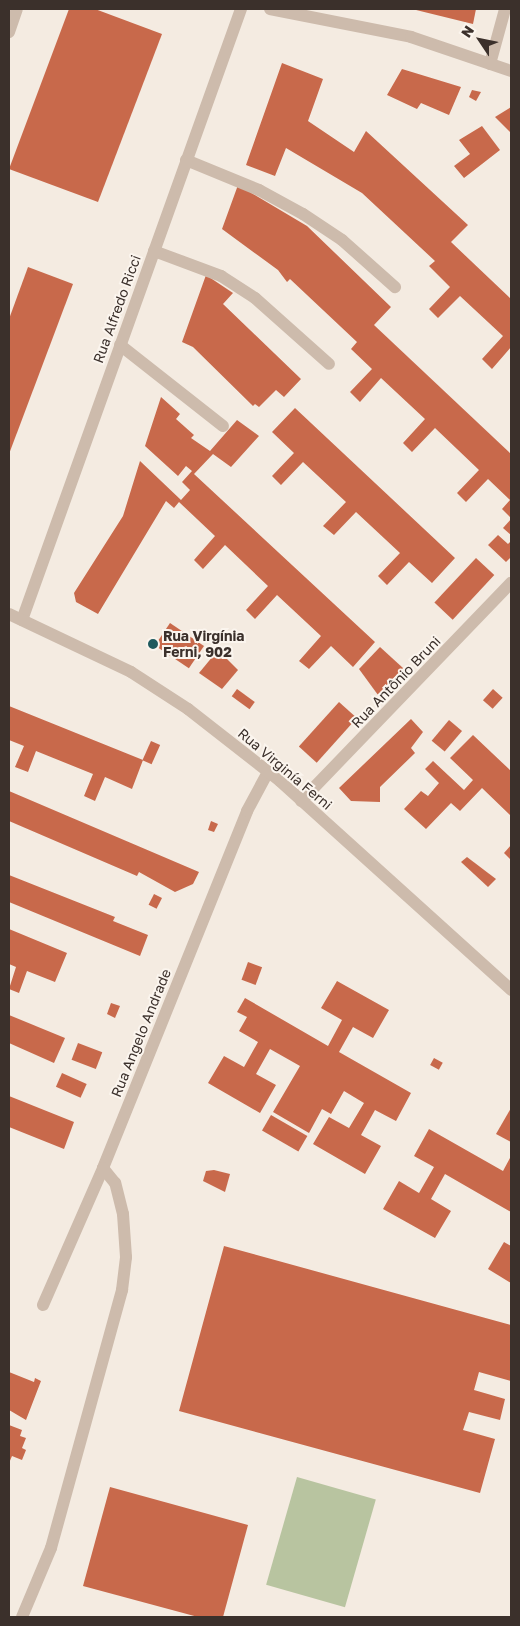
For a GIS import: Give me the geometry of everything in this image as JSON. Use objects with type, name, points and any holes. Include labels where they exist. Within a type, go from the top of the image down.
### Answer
[{"type":"street","points":[[9,32],[17,9]]},
{"type":"street","name":"Rua Alfredo Ricci","points":[[22,620],[241,9]]},
{"type":"street","points":[[270,9],[411,37],[511,72]]},
{"type":"street","points":[[490,64],[504,9]]},
{"type":"street","points":[[186,160],[259,190],[303,214],[342,240],[395,287]]},
{"type":"street","points":[[154,251],[221,276],[255,298],[329,364]]},
{"type":"street","points":[[120,345],[223,426]]},
{"type":"street","name":"Rua Antônio Bruni","points":[[301,801],[511,583]]},
{"type":"street","name":"Rua Virginía Ferni","points":[[9,614],[131,672],[188,709],[268,772],[511,990]]},
{"type":"street","name":"Rua Angelo Andrade","points":[[43,1305],[103,1168],[247,811],[268,772]]},
{"type":"street","points":[[22,1617],[51,1548],[122,1290],[126,1257],[123,1214],[116,1183],[103,1168]]},
{"type":"green space","points":[[297,1477],[376,1500],[345,1607],[266,1585]]},
{"type":"building","points":[[69,9],[95,9],[162,34],[98,202],[9,169]]},
{"type":"building","points":[[412,9],[476,9],[473,24]]},
{"type":"building","points":[[282,63],[323,79],[308,121],[354,152],[366,131],[468,225],[451,242],[511,299],[511,347],[492,369],[482,359],[503,336],[460,296],[438,318],[429,309],[450,287],[429,266],[435,261],[362,193],[286,148],[275,176],[246,165]]},
{"type":"building","points":[[402,69],[461,87],[449,115],[421,103],[417,109],[387,95]]},
{"type":"building","points":[[472,90],[481,92],[476,101],[469,97]]},
{"type":"building","points":[[511,107],[511,133],[495,117]]},
{"type":"building","points":[[482,126],[500,150],[464,178],[454,166],[470,154],[459,140]]},
{"type":"building","points":[[238,185],[307,226],[391,307],[374,325],[511,454],[511,518],[502,509],[510,500],[488,479],[466,502],[457,493],[479,470],[435,428],[412,452],[403,443],[425,419],[381,378],[360,402],[350,392],[372,369],[351,349],[357,342],[290,279],[287,282],[278,270],[222,229]]},
{"type":"building","points":[[28,267],[73,284],[9,454],[9,319]]},
{"type":"building","points":[[206,275],[233,293],[223,304],[301,379],[284,397],[276,390],[259,407],[255,404],[253,406],[193,347],[182,342]]},
{"type":"building","points":[[161,397],[180,414],[176,419],[194,435],[191,438],[210,451],[237,420],[259,436],[231,467],[213,454],[194,474],[375,642],[353,667],[331,646],[309,669],[299,661],[321,636],[277,595],[255,619],[246,610],[268,586],[225,545],[203,569],[194,560],[215,536],[179,502],[174,508],[166,501],[98,614],[76,602],[74,593],[123,516],[140,461],[181,500],[190,490],[182,482],[192,471],[186,466],[178,476],[145,446]]},
{"type":"building","points":[[295,408],[455,558],[432,583],[409,562],[387,585],[378,576],[400,553],[356,512],[334,535],[323,526],[346,502],[303,462],[281,485],[272,476],[294,453],[272,432]]},
{"type":"building","points":[[511,519],[511,535],[503,528]]},
{"type":"building","points":[[498,535],[508,544],[511,541],[511,557],[506,562],[488,545]]},
{"type":"building","points":[[476,558],[494,575],[453,620],[434,603]]},
{"type":"building","points":[[170,623],[204,646],[189,668],[155,645]]},
{"type":"building","points":[[380,647],[403,668],[378,695],[359,669]]},
{"type":"building","points":[[218,650],[238,670],[222,689],[199,673]]},
{"type":"building","points":[[237,689],[255,702],[250,709],[232,696]]},
{"type":"building","points":[[493,689],[503,698],[493,709],[483,700]]},
{"type":"building","points":[[339,702],[357,718],[317,763],[299,747]]},
{"type":"building","points":[[9,706],[143,760],[132,789],[105,777],[95,801],[84,796],[93,774],[36,751],[28,772],[15,767],[24,746],[9,740]]},
{"type":"building","points":[[411,719],[423,732],[411,748],[415,753],[380,787],[380,802],[351,801],[339,788]]},
{"type":"building","points":[[449,720],[462,731],[445,752],[432,741]]},
{"type":"building","points":[[473,735],[511,771],[511,816],[482,788],[460,811],[451,803],[426,829],[404,809],[421,791],[428,796],[439,783],[425,769],[433,761],[464,790],[473,780],[450,758]]},
{"type":"building","points":[[151,741],[160,745],[152,764],[142,760]]},
{"type":"building","points":[[9,791],[199,872],[193,884],[175,892],[139,872],[137,876],[9,821]]},
{"type":"building","points":[[211,821],[218,824],[214,832],[208,830]]},
{"type":"building","points":[[511,845],[511,860],[504,853]]},
{"type":"building","points":[[467,857],[496,879],[488,887],[461,862]]},
{"type":"building","points":[[9,875],[115,917],[113,921],[148,935],[140,956],[9,902]]},
{"type":"building","points":[[154,894],[162,898],[157,909],[149,905]]},
{"type":"building","points":[[9,929],[67,953],[55,982],[27,971],[19,993],[9,989],[16,967],[9,964]]},
{"type":"building","points":[[248,962],[262,967],[256,985],[242,980]]},
{"type":"building","points":[[337,981],[389,1010],[373,1038],[353,1027],[339,1052],[411,1093],[396,1121],[375,1110],[361,1135],[381,1146],[365,1174],[313,1144],[329,1117],[349,1128],[364,1103],[344,1091],[331,1114],[322,1109],[309,1133],[273,1112],[300,1066],[270,1049],[256,1074],[276,1085],[260,1113],[208,1083],[224,1056],[244,1067],[258,1042],[239,1031],[247,1017],[237,1012],[245,998],[328,1046],[342,1020],[321,1008]]},
{"type":"building","points":[[111,1003],[120,1006],[115,1018],[107,1014]]},
{"type":"building","points":[[9,1015],[65,1038],[54,1063],[9,1043]]},
{"type":"building","points":[[78,1043],[102,1052],[96,1069],[72,1060]]},
{"type":"building","points":[[434,1058],[443,1063],[439,1070],[430,1065]]},
{"type":"building","points":[[62,1073],[87,1084],[81,1098],[56,1087]]},
{"type":"building","points":[[9,1096],[74,1122],[64,1149],[9,1127]]},
{"type":"building","points":[[511,1108],[511,1142],[496,1134]]},
{"type":"building","points":[[271,1115],[307,1136],[298,1152],[262,1131]]},
{"type":"building","points":[[429,1129],[503,1171],[511,1156],[511,1212],[445,1174],[431,1199],[451,1211],[435,1238],[383,1209],[399,1181],[419,1193],[434,1167],[414,1156]]},
{"type":"building","points":[[214,1170],[230,1174],[225,1192],[203,1181],[206,1171]]},
{"type":"building","points":[[504,1242],[511,1246],[511,1283],[488,1269]]},
{"type":"building","points":[[224,1246],[511,1325],[511,1381],[479,1372],[474,1390],[505,1399],[500,1420],[469,1412],[463,1430],[495,1439],[480,1493],[179,1411]]},
{"type":"building","points":[[9,1372],[34,1382],[35,1378],[41,1381],[26,1420],[9,1410]]},
{"type":"building","points":[[9,1425],[22,1430],[20,1436],[26,1438],[22,1448],[26,1450],[22,1460],[12,1456],[9,1463]]},
{"type":"building","points":[[110,1487],[248,1525],[223,1617],[198,1617],[83,1586]]},
{"type":"place","name":"Rua Virgínia Ferni, 902","points":[[153,644]]}]
